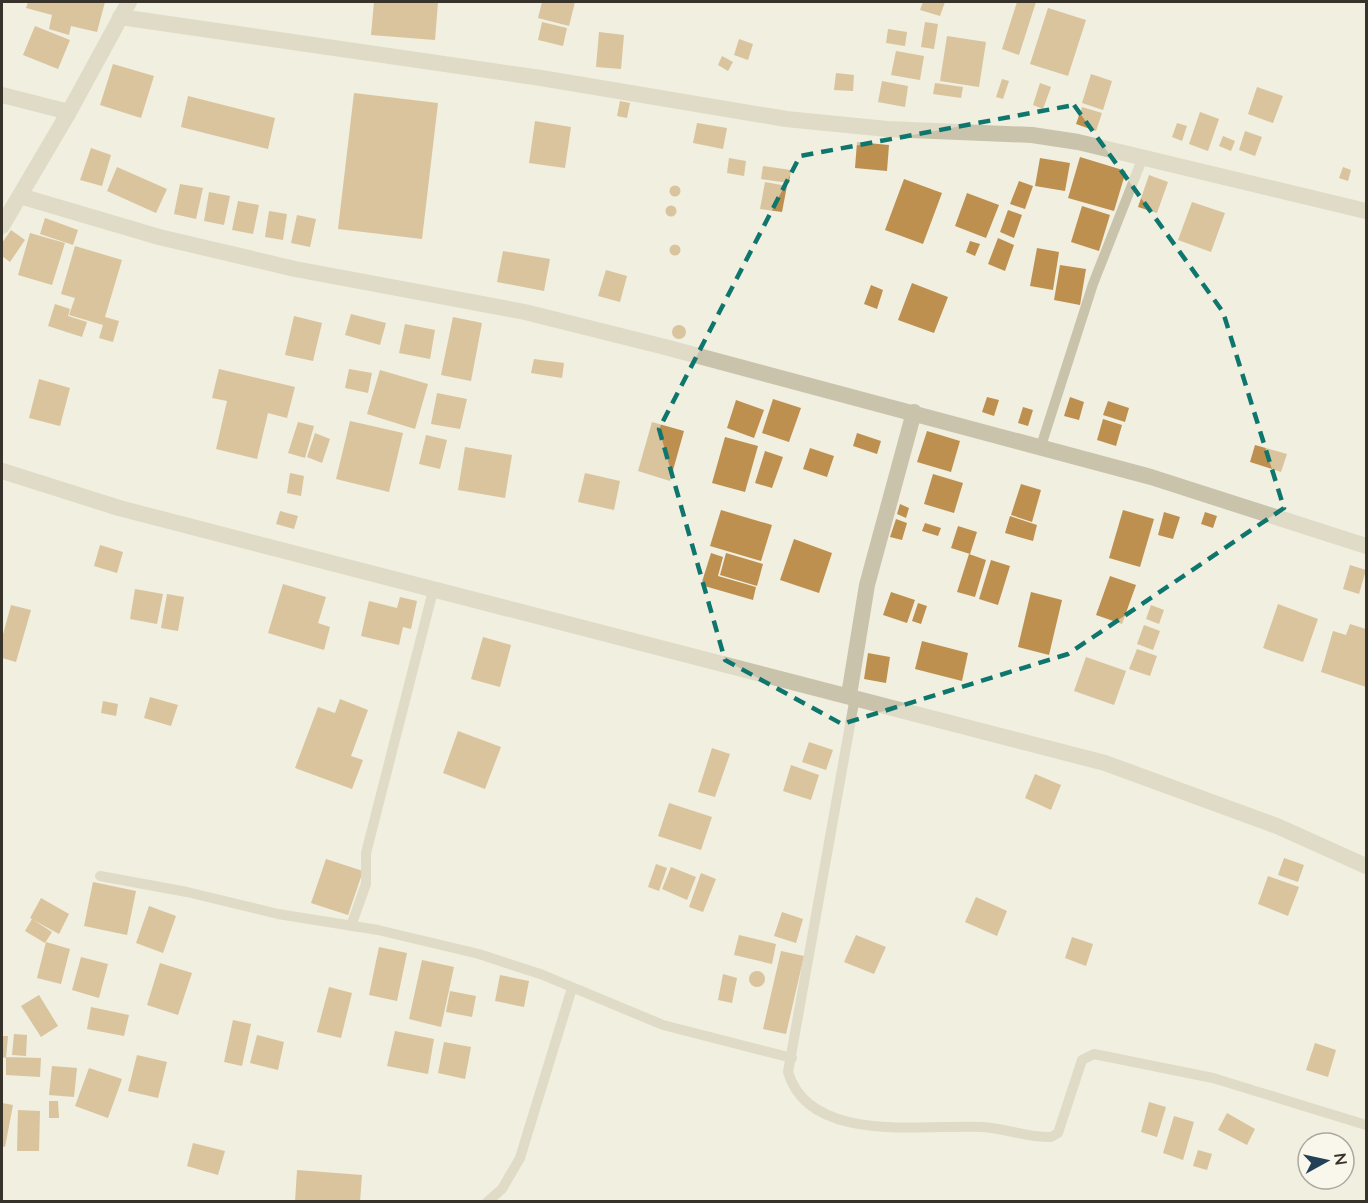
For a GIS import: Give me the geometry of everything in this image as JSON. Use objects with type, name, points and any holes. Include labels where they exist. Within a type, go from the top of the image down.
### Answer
[{"type":"street","points":[[2,226],[69,112],[129,2]]},
{"type":"street","points":[[120,17],[541,78],[786,119],[887,129],[1032,135],[1078,142],[1366,211]]},
{"type":"street","points":[[2,95],[69,112]]},
{"type":"street","points":[[20,196],[159,237],[295,269],[525,312],[914,412],[1040,449],[1151,477],[1366,546]]},
{"type":"street","points":[[852,696],[867,585],[914,412]]},
{"type":"street","points":[[2,471],[119,508],[434,587],[1104,763],[1277,826],[1366,866]]},
{"type":"lane","points":[[1040,449],[1093,284],[1143,158]]},
{"type":"lane","points":[[351,926],[366,884],[366,853],[434,587]]},
{"type":"lane","points":[[852,696],[789,1072],[793,1086],[810,1106],[849,1123],[893,1127],[986,1127],[1051,1137],[1058,1133],[1082,1060],[1094,1053],[1213,1078],[1366,1125]]},
{"type":"lane","points":[[100,876],[187,892],[278,914],[351,926],[479,954],[543,975],[663,1025],[792,1058]]},
{"type":"lane","points":[[487,1202],[502,1189],[520,1158],[572,988]]},
{"type":"highlighted area","points":[[1074,105],[1223,312],[1284,508],[1068,654],[842,724],[725,660],[659,429],[800,156]]},
{"type":"building","points":[[28,2],[105,2],[97,32],[71,26],[69,35],[49,29],[52,15],[26,8]]},
{"type":"building","points":[[374,2],[438,2],[435,40],[371,35]]},
{"type":"building","points":[[542,2],[575,2],[569,26],[538,18]]},
{"type":"building","points":[[923,2],[945,2],[940,16],[920,10]]},
{"type":"building","points":[[1017,2],[1036,2],[1019,55],[1002,49]]},
{"type":"building","points":[[1048,8],[1086,20],[1068,76],[1030,64]]},
{"type":"building","points":[[542,22],[567,28],[563,46],[538,40]]},
{"type":"building","points":[[925,22],[938,24],[934,49],[921,47]]},
{"type":"building","points":[[35,26],[70,40],[58,69],[23,55]]},
{"type":"building","points":[[888,29],[907,32],[905,46],[886,43]]},
{"type":"building","points":[[599,32],[624,35],[621,69],[596,67]]},
{"type":"building","points":[[947,36],[986,42],[979,87],[940,81]]},
{"type":"building","points":[[739,39],[753,44],[748,60],[734,55]]},
{"type":"building","points":[[896,51],[924,56],[920,80],[891,75]]},
{"type":"building","points":[[722,56],[733,62],[728,71],[718,65]]},
{"type":"building","points":[[113,64],[154,76],[141,118],[100,105]]},
{"type":"building","points":[[836,73],[854,75],[853,91],[834,90]]},
{"type":"building","points":[[1091,74],[1112,81],[1103,110],[1082,103]]},
{"type":"building","points":[[1002,79],[1009,81],[1003,99],[996,97]]},
{"type":"building","points":[[882,81],[908,86],[905,107],[878,102]]},
{"type":"building","points":[[935,83],[963,87],[961,98],[933,94]]},
{"type":"building","points":[[1040,83],[1051,87],[1043,109],[1033,105]]},
{"type":"building","points":[[1257,87],[1283,96],[1273,123],[1248,114]]},
{"type":"building","points":[[354,93],[438,103],[422,239],[338,229]]},
{"type":"building","points":[[188,96],[275,118],[268,149],[181,127]]},
{"type":"building","points":[[620,101],[630,103],[627,118],[617,116]]},
{"type":"building","points":[[1082,107],[1102,113],[1096,131],[1076,124]]},
{"type":"building","points":[[1200,112],[1219,119],[1208,151],[1189,144]]},
{"type":"building","points":[[535,121],[571,127],[565,168],[529,163]]},
{"type":"building","points":[[697,123],[727,128],[723,149],[693,143]]},
{"type":"building","points":[[1177,123],[1187,126],[1182,141],[1172,137]]},
{"type":"building","points":[[1245,131],[1262,137],[1255,156],[1239,150]]},
{"type":"building","points":[[1223,136],[1235,141],[1231,151],[1219,146]]},
{"type":"building","points":[[857,142],[889,145],[887,171],[855,168]]},
{"type":"building","points":[[91,148],[111,155],[102,186],[80,180]]},
{"type":"building","points":[[1080,157],[1126,171],[1114,211],[1068,198]]},
{"type":"building","points":[[729,158],[746,161],[744,176],[727,173]]},
{"type":"building","points":[[1040,158],[1070,163],[1065,191],[1035,186]]},
{"type":"building","points":[[763,166],[791,170],[789,183],[761,179]]},
{"type":"building","points":[[117,167],[167,189],[156,213],[107,191]]},
{"type":"building","points":[[1343,167],[1351,170],[1348,181],[1339,178]]},
{"type":"building","points":[[1149,175],[1168,182],[1157,213],[1138,207]]},
{"type":"building","points":[[904,179],[942,193],[923,244],[885,230]]},
{"type":"building","points":[[1019,181],[1033,186],[1025,209],[1010,204]]},
{"type":"building","points":[[765,182],[787,186],[782,212],[760,209]]},
{"type":"building","points":[[180,184],[203,188],[196,219],[174,214]]},
{"type":"building","points":[[675,185],[681,191],[675,197],[669,191]]},
{"type":"building","points":[[209,192],[230,196],[224,225],[204,221]]},
{"type":"building","points":[[967,193],[999,205],[986,238],[955,226]]},
{"type":"building","points":[[238,201],[259,205],[253,234],[232,230]]},
{"type":"building","points":[[1192,202],[1225,213],[1211,252],[1178,240]]},
{"type":"building","points":[[671,205],[677,211],[671,217],[665,211]]},
{"type":"building","points":[[1082,206],[1110,215],[1099,251],[1071,242]]},
{"type":"building","points":[[1008,210],[1022,215],[1014,238],[1000,232]]},
{"type":"building","points":[[269,211],[287,214],[283,240],[265,237]]},
{"type":"building","points":[[297,215],[316,219],[310,247],[291,243]]},
{"type":"building","points":[[45,218],[78,230],[73,245],[40,234]]},
{"type":"building","points":[[11,230],[25,240],[10,262],[2,256],[2,243]]},
{"type":"building","points":[[30,233],[65,243],[52,285],[18,275]]},
{"type":"building","points":[[998,238],[1014,245],[1005,271],[988,264]]},
{"type":"building","points":[[970,241],[980,244],[975,256],[966,252]]},
{"type":"building","points":[[675,244],[681,250],[675,256],[669,250]]},
{"type":"building","points":[[75,246],[122,260],[105,317],[119,321],[113,342],[99,338],[103,325],[69,315],[75,298],[61,294]]},
{"type":"building","points":[[1037,248],[1059,252],[1053,290],[1030,286]]},
{"type":"building","points":[[503,251],[550,259],[544,291],[497,282]]},
{"type":"building","points":[[1060,265],[1086,269],[1080,305],[1054,300]]},
{"type":"building","points":[[606,270],[627,276],[620,302],[598,296]]},
{"type":"building","points":[[912,283],[948,297],[934,333],[898,320]]},
{"type":"building","points":[[871,285],[883,290],[877,309],[864,304]]},
{"type":"building","points":[[55,304],[70,309],[68,316],[87,322],[82,337],[48,326]]},
{"type":"building","points":[[351,314],[386,323],[380,345],[345,335]]},
{"type":"building","points":[[294,316],[322,323],[313,361],[285,355]]},
{"type":"building","points":[[453,317],[482,323],[471,381],[441,375]]},
{"type":"building","points":[[405,324],[435,330],[430,359],[399,353]]},
{"type":"building","points":[[679,325],[684,327],[686,332],[684,337],[679,339],[674,337],[672,332],[674,327]]},
{"type":"building","points":[[534,359],[564,363],[562,378],[531,373]]},
{"type":"building","points":[[219,369],[295,387],[287,418],[268,413],[257,459],[216,449],[227,401],[212,398]]},
{"type":"building","points":[[349,369],[372,373],[368,393],[345,388]]},
{"type":"building","points":[[380,370],[428,384],[415,429],[367,414]]},
{"type":"building","points":[[39,379],[70,388],[60,426],[29,418]]},
{"type":"building","points":[[437,393],[467,399],[460,429],[431,424]]},
{"type":"building","points":[[987,397],[999,400],[994,416],[982,412]]},
{"type":"building","points":[[1070,397],[1084,402],[1079,420],[1064,416]]},
{"type":"building","points":[[773,399],[801,408],[789,442],[762,433]]},
{"type":"building","points":[[736,400],[764,410],[754,438],[727,428]]},
{"type":"building","points":[[1108,401],[1129,408],[1125,422],[1103,415]]},
{"type":"building","points":[[1023,407],[1033,410],[1028,426],[1018,423]]},
{"type":"building","points":[[1103,419],[1122,425],[1116,446],[1097,440]]},
{"type":"building","points":[[350,421],[403,433],[389,492],[336,479]]},
{"type":"building","points":[[298,422],[314,426],[305,458],[288,453]]},
{"type":"building","points":[[652,422],[684,431],[670,481],[638,471]]},
{"type":"building","points":[[927,431],[960,441],[951,472],[917,462]]},
{"type":"building","points":[[315,433],[330,439],[322,463],[307,457]]},
{"type":"building","points":[[857,433],[881,441],[877,454],[853,446]]},
{"type":"building","points":[[426,435],[447,440],[440,469],[419,464]]},
{"type":"building","points":[[725,437],[758,446],[745,492],[712,483]]},
{"type":"building","points":[[1255,445],[1287,454],[1281,472],[1250,462]]},
{"type":"building","points":[[465,447],[512,455],[505,498],[458,490]]},
{"type":"building","points":[[810,448],[834,456],[827,477],[803,469]]},
{"type":"building","points":[[765,451],[783,457],[772,488],[755,483]]},
{"type":"building","points":[[290,473],[304,476],[301,496],[287,493]]},
{"type":"building","points":[[585,473],[620,481],[614,510],[578,502]]},
{"type":"building","points":[[933,474],[963,483],[954,513],[924,504]]},
{"type":"building","points":[[1021,484],[1041,490],[1032,522],[1011,515]]},
{"type":"building","points":[[900,504],[909,508],[906,518],[897,514]]},
{"type":"building","points":[[721,510],[772,525],[761,561],[710,546]]},
{"type":"building","points":[[1123,510],[1154,519],[1140,567],[1109,558]]},
{"type":"building","points":[[280,511],[298,516],[294,529],[276,524]]},
{"type":"building","points":[[1164,512],[1180,517],[1173,539],[1158,535]]},
{"type":"building","points":[[1205,512],[1217,516],[1213,528],[1201,524]]},
{"type":"building","points":[[1010,516],[1037,525],[1033,541],[1005,533]]},
{"type":"building","points":[[896,519],[907,523],[902,540],[890,537]]},
{"type":"building","points":[[925,523],[941,528],[938,536],[922,531]]},
{"type":"building","points":[[958,526],[977,532],[970,554],[951,548]]},
{"type":"building","points":[[794,539],[832,553],[819,593],[780,580]]},
{"type":"building","points":[[100,545],[123,552],[117,573],[94,566]]},
{"type":"building","points":[[711,553],[723,557],[718,576],[756,587],[753,600],[701,585]]},
{"type":"building","points":[[726,553],[763,564],[757,586],[720,575]]},
{"type":"building","points":[[969,554],[986,560],[975,597],[957,592]]},
{"type":"building","points":[[991,560],[1010,566],[998,605],[979,599]]},
{"type":"building","points":[[1350,565],[1366,570],[1359,594],[1343,589]]},
{"type":"building","points":[[1110,576],[1136,585],[1122,624],[1096,615]]},
{"type":"building","points":[[283,584],[326,597],[318,623],[330,627],[324,650],[268,633]]},
{"type":"building","points":[[135,589],[163,594],[157,624],[130,619]]},
{"type":"building","points":[[891,592],[915,600],[907,623],[883,615]]},
{"type":"building","points":[[1031,592],[1062,600],[1049,655],[1018,647]]},
{"type":"building","points":[[167,594],[184,597],[178,631],[161,628]]},
{"type":"building","points":[[400,597],[417,601],[411,629],[403,627],[399,645],[361,636],[369,601],[397,608]]},
{"type":"building","points":[[918,603],[927,606],[921,624],[912,621]]},
{"type":"building","points":[[1278,604],[1318,619],[1303,662],[1263,648]]},
{"type":"building","points":[[11,605],[31,610],[16,662],[2,658],[2,638]]},
{"type":"building","points":[[1151,605],[1164,610],[1159,624],[1146,619]]},
{"type":"building","points":[[1350,624],[1366,629],[1366,687],[1321,672],[1333,631],[1346,635]]},
{"type":"building","points":[[1144,625],[1160,631],[1153,650],[1137,644]]},
{"type":"building","points":[[483,637],[511,645],[500,687],[471,679]]},
{"type":"building","points":[[922,641],[968,653],[962,681],[915,669]]},
{"type":"building","points":[[1137,649],[1157,656],[1150,676],[1129,669]]},
{"type":"building","points":[[868,653],[890,657],[886,683],[864,679]]},
{"type":"building","points":[[1086,657],[1126,671],[1114,705],[1074,691]]},
{"type":"building","points":[[150,697],[178,705],[171,726],[144,718]]},
{"type":"building","points":[[340,699],[368,710],[351,756],[363,760],[352,789],[295,768],[318,707],[335,713]]},
{"type":"building","points":[[103,701],[118,704],[116,716],[101,713]]},
{"type":"building","points":[[458,731],[501,747],[485,789],[443,773]]},
{"type":"building","points":[[809,742],[833,750],[826,770],[802,762]]},
{"type":"building","points":[[712,748],[730,754],[715,797],[698,792]]},
{"type":"building","points":[[791,765],[819,775],[811,800],[783,791]]},
{"type":"building","points":[[1035,774],[1061,785],[1051,810],[1025,798]]},
{"type":"building","points":[[669,803],[712,817],[701,850],[658,836]]},
{"type":"building","points":[[1284,858],[1304,865],[1298,882],[1278,875]]},
{"type":"building","points":[[326,859],[363,871],[348,915],[311,903]]},
{"type":"building","points":[[656,864],[667,868],[659,891],[648,887]]},
{"type":"building","points":[[671,867],[696,877],[687,900],[662,889]]},
{"type":"building","points":[[701,873],[716,879],[703,912],[689,907]]},
{"type":"building","points":[[1268,876],[1299,887],[1288,916],[1258,904]]},
{"type":"building","points":[[93,882],[136,891],[127,935],[84,926]]},
{"type":"building","points":[[976,897],[1007,911],[997,936],[965,922]]},
{"type":"building","points":[[41,898],[69,914],[59,934],[30,918]]},
{"type":"building","points":[[149,906],[176,916],[163,953],[136,943]]},
{"type":"building","points":[[782,912],[803,919],[796,943],[774,936]]},
{"type":"building","points":[[32,919],[52,932],[45,943],[25,931]]},
{"type":"building","points":[[739,935],[776,944],[772,964],[734,955]]},
{"type":"building","points":[[856,935],[886,947],[874,974],[844,962]]},
{"type":"building","points":[[1072,937],[1093,944],[1086,966],[1065,958]]},
{"type":"building","points":[[46,942],[70,949],[61,984],[37,978]]},
{"type":"building","points":[[379,947],[407,953],[397,1001],[369,995]]},
{"type":"building","points":[[781,951],[804,956],[786,1034],[763,1029]]},
{"type":"building","points":[[81,957],[108,964],[99,998],[72,990]]},
{"type":"building","points":[[422,960],[454,967],[441,1027],[409,1019]]},
{"type":"building","points":[[160,963],[192,973],[178,1015],[147,1005]]},
{"type":"building","points":[[757,971],[763,973],[765,979],[763,985],[757,987],[751,985],[749,979],[751,973]]},
{"type":"building","points":[[723,974],[737,978],[732,1003],[718,1000]]},
{"type":"building","points":[[500,975],[529,981],[524,1007],[495,1001]]},
{"type":"building","points":[[329,987],[352,993],[341,1038],[317,1032]]},
{"type":"building","points":[[450,991],[476,996],[472,1017],[446,1012]]},
{"type":"building","points":[[39,995],[58,1026],[41,1037],[21,1006]]},
{"type":"building","points":[[91,1007],[129,1015],[124,1036],[87,1029]]},
{"type":"building","points":[[233,1020],[251,1024],[242,1066],[224,1062]]},
{"type":"building","points":[[395,1031],[434,1039],[428,1074],[387,1066]]},
{"type":"building","points":[[14,1034],[27,1035],[26,1056],[12,1055]]},
{"type":"building","points":[[257,1035],[284,1042],[278,1070],[250,1063]]},
{"type":"building","points":[[2,1036],[8,1036],[6,1058],[2,1057]]},
{"type":"building","points":[[444,1042],[471,1047],[465,1079],[438,1073]]},
{"type":"building","points":[[1315,1043],[1336,1050],[1328,1077],[1306,1070]]},
{"type":"building","points":[[137,1055],[167,1062],[158,1098],[128,1091]]},
{"type":"building","points":[[6,1057],[41,1058],[40,1077],[6,1075]]},
{"type":"building","points":[[52,1066],[77,1068],[74,1097],[49,1095]]},
{"type":"building","points":[[89,1068],[122,1079],[108,1118],[75,1106]]},
{"type":"building","points":[[49,1101],[58,1101],[59,1118],[49,1118]]},
{"type":"building","points":[[1149,1102],[1166,1107],[1157,1137],[1141,1132]]},
{"type":"building","points":[[2,1103],[13,1105],[5,1147],[2,1146]]},
{"type":"building","points":[[18,1110],[40,1111],[39,1151],[17,1151]]},
{"type":"building","points":[[1227,1113],[1255,1129],[1247,1145],[1218,1130]]},
{"type":"building","points":[[1174,1116],[1194,1122],[1183,1160],[1163,1153]]},
{"type":"building","points":[[193,1143],[225,1151],[218,1175],[187,1166]]},
{"type":"building","points":[[1198,1150],[1212,1154],[1207,1170],[1193,1166]]},
{"type":"building","points":[[297,1170],[362,1175],[360,1202],[295,1202]]}]
